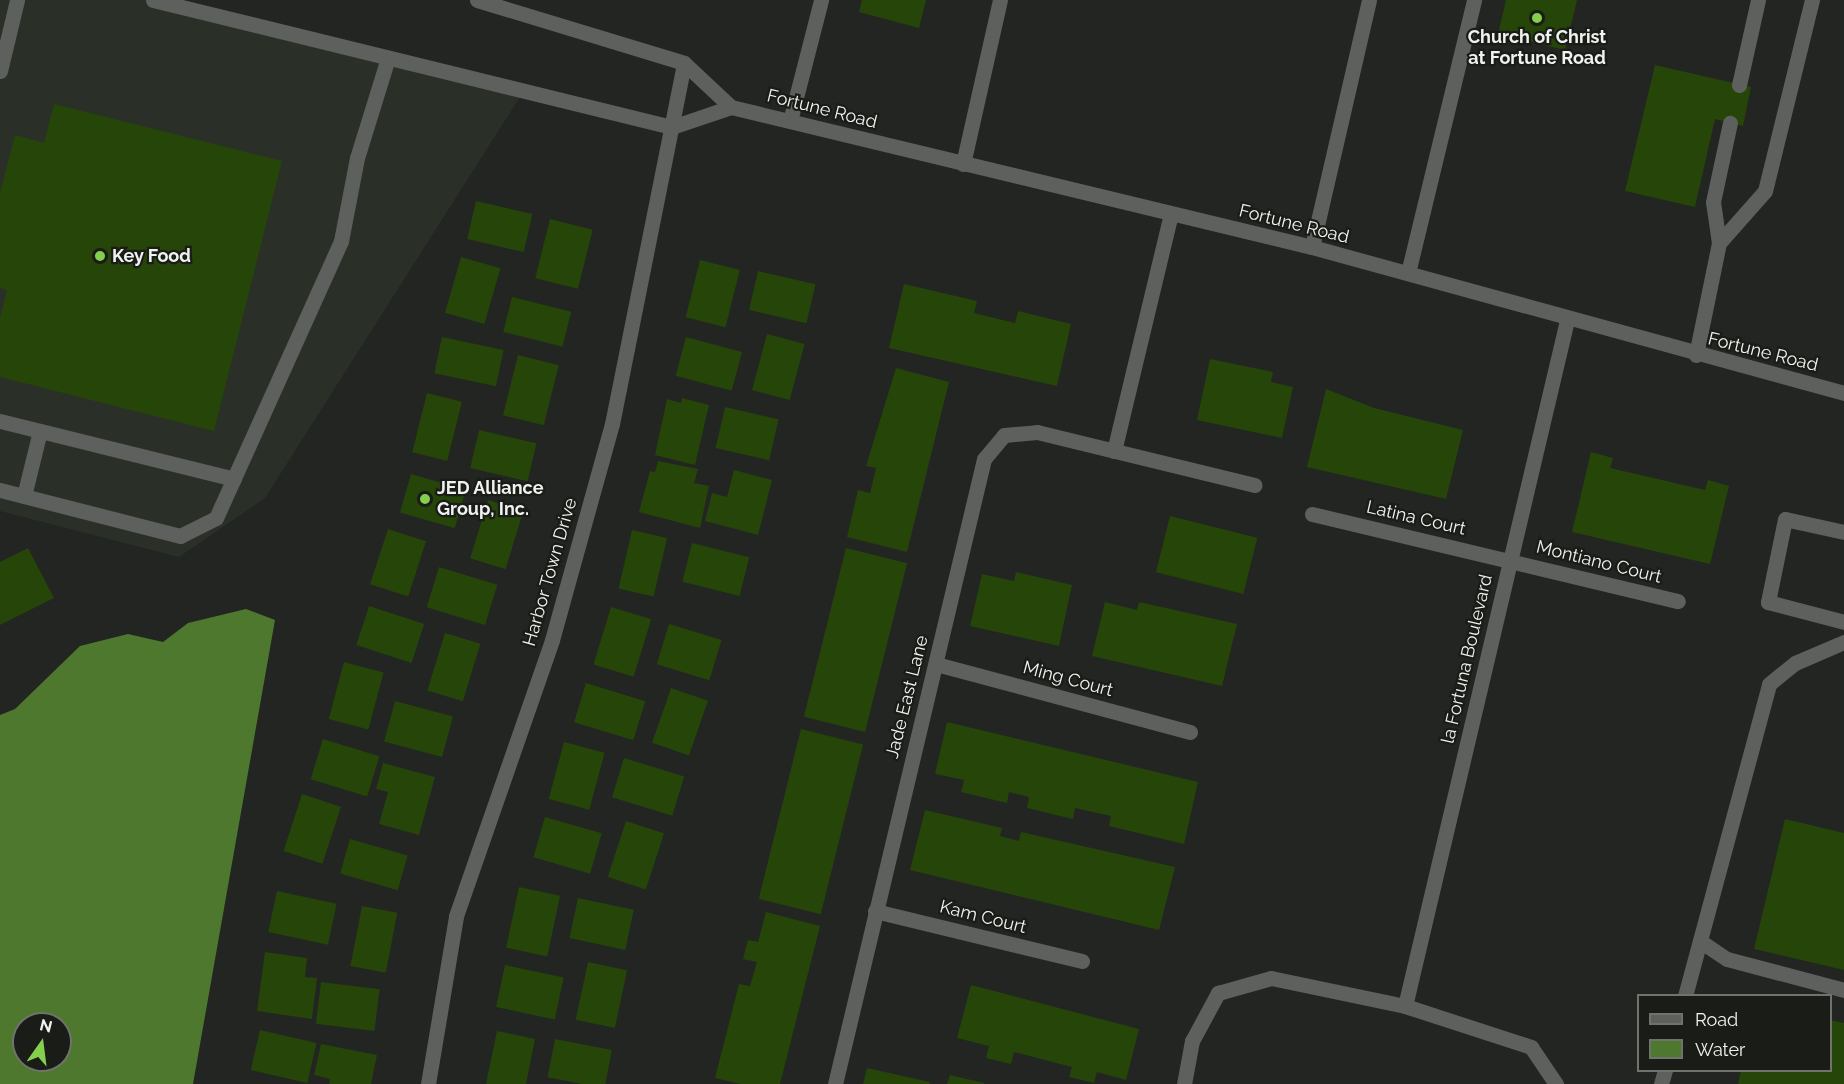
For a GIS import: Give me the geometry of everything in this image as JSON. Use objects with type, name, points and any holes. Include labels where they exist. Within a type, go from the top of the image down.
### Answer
[{"type":"street","points":[[0,71],[17,0]]},
{"type":"street","points":[[153,0],[672,127],[731,107]]},
{"type":"street","name":"Fortune Road","points":[[477,0],[684,63],[731,107],[1312,247],[1567,320],[1844,393]]},
{"type":"street","points":[[790,121],[821,0]]},
{"type":"street","points":[[963,164],[1000,0]]},
{"type":"street","points":[[1312,247],[1369,0]]},
{"type":"street","points":[[1408,273],[1474,0]]},
{"type":"street","points":[[1739,85],[1758,0]]},
{"type":"street","points":[[1719,243],[1765,192],[1812,0]]},
{"type":"street","points":[[0,490],[180,537],[216,518],[341,241],[357,158],[388,58]]},
{"type":"street","name":"Harbor Town Drive","points":[[428,1084],[456,916],[552,640],[612,424],[684,63]]},
{"type":"street","points":[[1696,355],[1719,243],[1713,202],[1730,123]]},
{"type":"street","points":[[1114,451],[1171,214]]},
{"type":"street","name":"la Fortuna Boulevard","points":[[1406,1006],[1567,320]]},
{"type":"street","points":[[0,421],[234,479]]},
{"type":"street","points":[[24,496],[40,431]]},
{"type":"street","name":"Jade East Lane","points":[[835,1084],[984,459],[1004,435],[1037,432],[1255,485]]},
{"type":"street","name":"Latina Court","points":[[1312,514],[1510,561]]},
{"type":"street","points":[[1844,532],[1785,519],[1768,602],[1844,622]]},
{"type":"street","name":"Montiano Court","points":[[1510,561],[1678,601]]},
{"type":"street","points":[[1685,994],[1769,684],[1795,663],[1844,642]]},
{"type":"street","name":"Ming Court","points":[[936,664],[1190,732]]},
{"type":"street","name":"Kam Court","points":[[875,911],[1082,961]]},
{"type":"street","points":[[1700,941],[1727,959],[1844,990]]},
{"type":"street","points":[[1184,1084],[1192,1041],[1218,993],[1271,978],[1406,1006],[1531,1047],[1556,1084]]},
{"type":"shaded area","points":[[0,0],[157,0],[525,89],[265,498],[179,557],[0,511]]},
{"type":"water","points":[[246,609],[275,620],[193,1084],[0,1084],[0,715],[15,709],[80,646],[128,634],[163,642],[188,623]]},
{"type":"building","points":[[862,0],[926,0],[919,28],[859,12]]},
{"type":"building","name":"Church of Christ at Fortune Road","points":[[1506,0],[1577,0],[1565,50],[1498,34]]},
{"type":"building","points":[[1655,65],[1751,87],[1743,126],[1715,119],[1695,207],[1625,191]]},
{"type":"building","points":[[54,104],[282,161],[214,431],[0,377],[0,317],[7,290],[0,288],[0,193],[15,135],[44,143]]},
{"type":"building","points":[[476,201],[533,214],[524,252],[467,239]]},
{"type":"building","points":[[550,219],[593,230],[578,289],[535,278]]},
{"type":"building","points":[[461,257],[500,268],[484,324],[445,313]]},
{"type":"building","points":[[700,260],[740,270],[726,327],[686,317]]},
{"type":"building","points":[[758,271],[815,284],[806,323],[749,310]]},
{"type":"building","points":[[904,284],[977,301],[974,313],[1015,323],[1018,311],[1071,324],[1057,386],[889,348]]},
{"type":"building","points":[[512,297],[571,312],[562,347],[503,332]]},
{"type":"building","points":[[767,334],[805,344],[790,400],[752,390]]},
{"type":"building","points":[[442,337],[504,350],[496,386],[434,373]]},
{"type":"building","points":[[686,337],[742,352],[732,391],[676,376]]},
{"type":"building","points":[[518,355],[559,365],[544,425],[503,415]]},
{"type":"building","points":[[1210,359],[1273,372],[1271,382],[1293,387],[1282,438],[1197,420]]},
{"type":"building","points":[[896,368],[949,382],[907,552],[847,537],[858,490],[870,493],[876,468],[866,466]]},
{"type":"building","points":[[1326,389],[1374,408],[1463,430],[1446,499],[1307,467]]},
{"type":"building","points":[[427,393],[462,402],[447,461],[412,452]]},
{"type":"building","points":[[682,398],[709,405],[695,465],[655,455],[667,399],[681,403]]},
{"type":"building","points":[[725,407],[779,419],[769,460],[716,448]]},
{"type":"building","points":[[479,430],[536,443],[528,481],[470,468]]},
{"type":"building","points":[[1591,452],[1613,458],[1610,468],[1705,490],[1708,480],[1729,486],[1710,564],[1572,532]]},
{"type":"building","points":[[658,461],[698,469],[694,483],[709,486],[700,528],[639,512],[650,471],[655,472]]},
{"type":"building","points":[[734,470],[772,480],[758,535],[705,521],[712,493],[727,497]]},
{"type":"building","points":[[411,474],[466,490],[455,528],[400,512]]},
{"type":"building","points":[[488,500],[523,511],[506,569],[470,558]]},
{"type":"building","points":[[1170,516],[1257,538],[1243,594],[1156,572]]},
{"type":"building","points":[[388,529],[426,541],[408,597],[370,584]]},
{"type":"building","points":[[632,530],[667,538],[654,597],[619,588]]},
{"type":"building","points":[[692,543],[749,557],[740,596],[682,582]]},
{"type":"building","points":[[28,548],[54,598],[0,625],[0,562]]},
{"type":"building","points":[[846,548],[907,563],[865,732],[804,717]]},
{"type":"building","points":[[439,567],[497,585],[485,625],[427,607]]},
{"type":"building","points":[[1016,572],[1072,585],[1059,646],[970,626],[982,574],[1014,581]]},
{"type":"building","points":[[1105,602],[1137,610],[1139,602],[1237,624],[1222,686],[1092,656]]},
{"type":"building","points":[[369,606],[424,624],[411,663],[356,645]]},
{"type":"building","points":[[611,607],[651,619],[634,677],[593,664]]},
{"type":"building","points":[[669,624],[722,640],[709,680],[657,664]]},
{"type":"building","points":[[445,633],[480,644],[463,701],[427,690]]},
{"type":"building","points":[[344,662],[384,673],[368,730],[329,719]]},
{"type":"building","points":[[586,683],[645,701],[633,740],[574,722]]},
{"type":"building","points":[[671,688],[708,701],[689,756],[652,743]]},
{"type":"building","points":[[395,701],[453,717],[442,757],[384,742]]},
{"type":"building","points":[[947,722],[1198,782],[1184,844],[1109,826],[1111,816],[1075,808],[1073,819],[1027,808],[1029,797],[1009,792],[1007,803],[961,792],[964,780],[935,774]]},
{"type":"building","points":[[801,729],[863,744],[821,914],[759,899]]},
{"type":"building","points":[[323,739],[379,756],[367,796],[311,779]]},
{"type":"building","points":[[564,742],[605,753],[589,810],[549,799]]},
{"type":"building","points":[[624,758],[684,776],[672,816],[612,797]]},
{"type":"building","points":[[383,763],[435,777],[419,835],[379,824],[388,792],[376,789]]},
{"type":"building","points":[[302,794],[341,807],[322,864],[283,851]]},
{"type":"building","points":[[925,810],[1002,828],[1000,836],[1019,841],[1021,832],[1175,867],[1159,930],[910,870]]},
{"type":"building","points":[[545,817],[602,833],[590,874],[533,857]]},
{"type":"building","points":[[1785,819],[1844,833],[1844,970],[1754,949]]},
{"type":"building","points":[[626,821],[664,833],[646,889],[608,877]]},
{"type":"building","points":[[350,839],[408,856],[398,890],[340,874]]},
{"type":"building","points":[[519,887],[560,896],[547,956],[506,948]]},
{"type":"building","points":[[277,891],[337,904],[328,945],[268,932]]},
{"type":"building","points":[[578,898],[634,910],[625,950],[569,938]]},
{"type":"building","points":[[362,906],[397,913],[386,973],[350,966]]},
{"type":"building","points":[[766,912],[820,926],[780,1084],[740,1084],[715,1078],[739,984],[750,986],[757,962],[743,959],[748,940],[758,942]]},
{"type":"building","points":[[265,952],[307,958],[305,977],[317,978],[312,1019],[257,1011]]},
{"type":"building","points":[[588,962],[627,970],[615,1028],[576,1020]]},
{"type":"building","points":[[505,965],[564,977],[555,1020],[496,1007]]},
{"type":"building","points":[[321,982],[380,989],[374,1031],[316,1024]]},
{"type":"building","points":[[971,985],[1139,1029],[1126,1080],[1097,1072],[1094,1083],[1069,1077],[1072,1067],[1014,1052],[1011,1064],[986,1058],[989,1046],[957,1038]]},
{"type":"building","points":[[1832,1020],[1844,1023],[1844,1084],[1738,1084],[1741,1072],[1832,1072]]},
{"type":"building","points":[[260,1030],[317,1043],[307,1083],[251,1070]]},
{"type":"building","points":[[497,1031],[535,1039],[526,1084],[486,1084]]},
{"type":"building","points":[[555,1039],[612,1050],[605,1084],[582,1084],[548,1077]]},
{"type":"building","points":[[321,1044],[377,1055],[371,1084],[329,1084],[330,1079],[314,1075]]},
{"type":"building","points":[[867,1068],[930,1082],[929,1084],[863,1084]]},
{"type":"building","points":[[950,1075],[984,1083],[984,1084],[947,1084]]},
{"type":"place","name":"Church of Christ at Fortune Road","points":[[1537,18]]},
{"type":"place","name":"Key Food","points":[[100,256]]},
{"type":"place","name":"JED Alliance Group, Inc.","points":[[425,499]]}]
